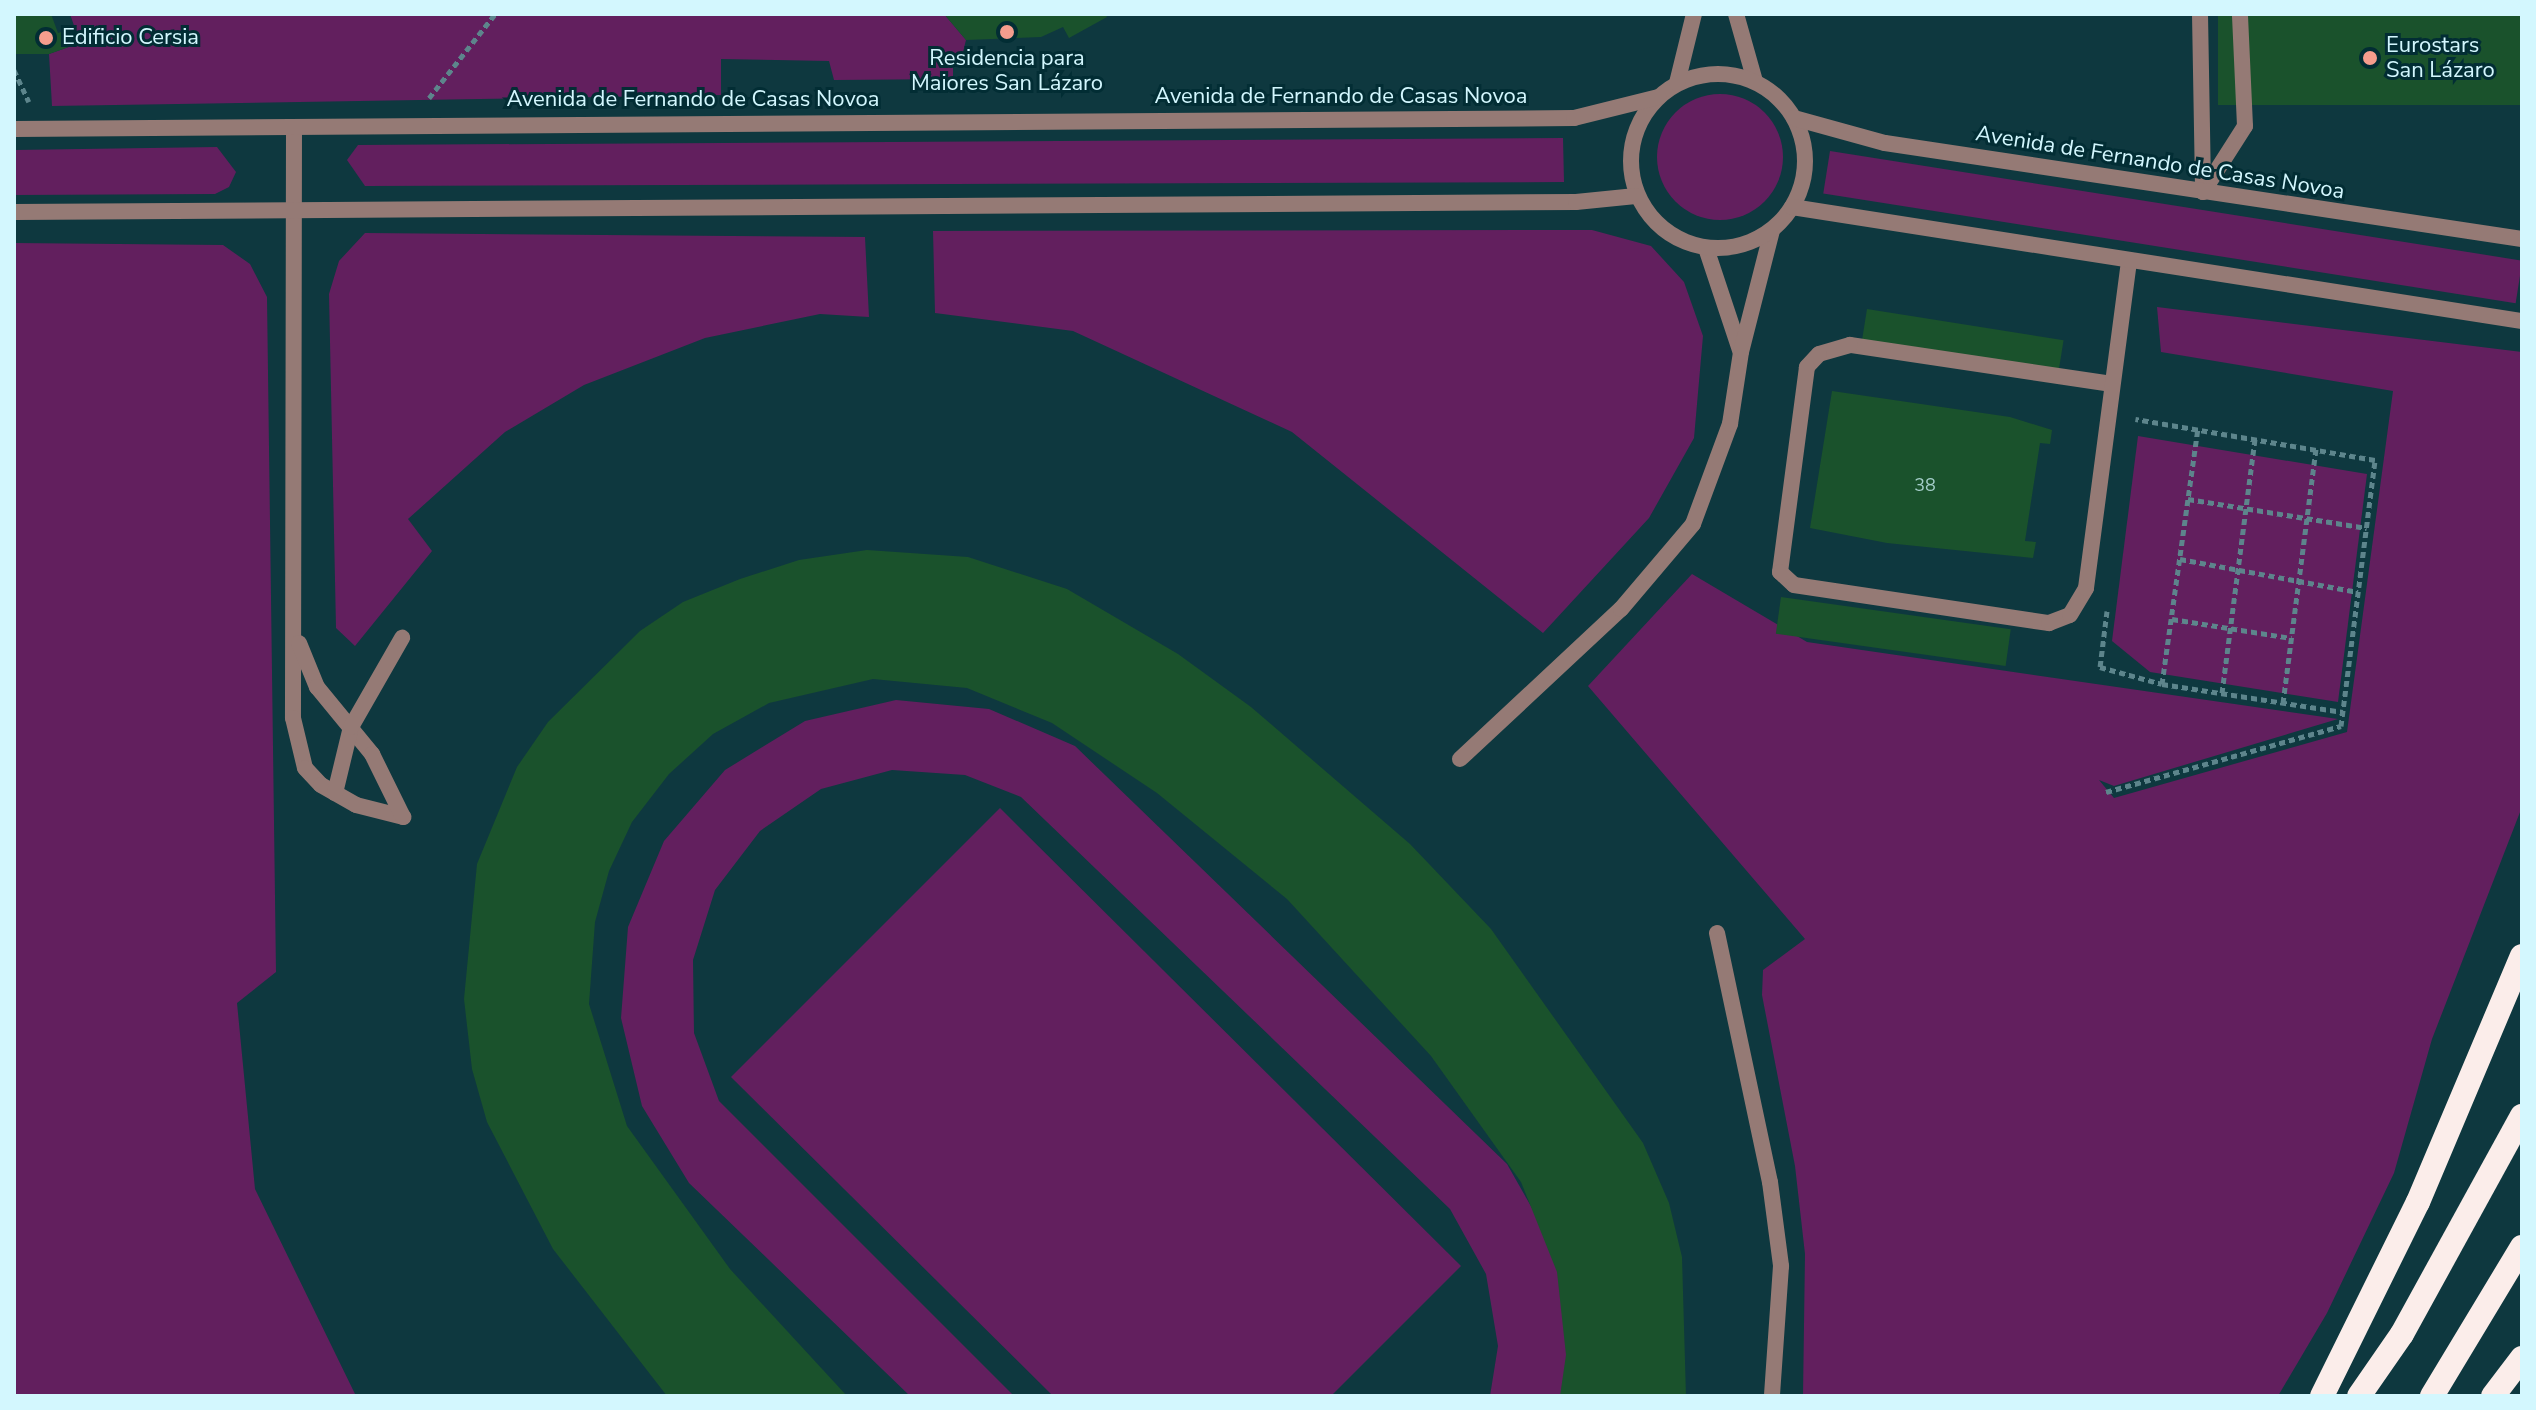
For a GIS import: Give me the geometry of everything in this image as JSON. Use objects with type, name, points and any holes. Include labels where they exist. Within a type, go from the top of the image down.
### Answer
[{"type":"highway","points":[[2322,1396],[2418,1202],[2522,956]]},
{"type":"highway","points":[[2359,1396],[2402,1334],[2522,1116]]},
{"type":"highway","points":[[2432,1396],[2522,1247]]},
{"type":"highway","points":[[2493,1396],[2522,1358]]},
{"type":"street","points":[[1677,83],[1694,14]]},
{"type":"street","points":[[1736,14],[1755,81]]},
{"type":"street","points":[[2200,14],[2203,192]]},
{"type":"street","points":[[2203,192],[2245,126],[2240,14]]},
{"type":"street","points":[[1729,74],[1755,81],[1794,118],[1805,163],[1792,207],[1772,230],[1729,248],[1706,248],[1677,239],[1653,221],[1636,196],[1631,143],[1658,97],[1677,83],[1729,74]]},
{"type":"street","name":"Avenida de Fernando de Casas Novoa","points":[[14,129],[1574,118],[1658,97]]},
{"type":"street","name":"Avenida de Fernando de Casas Novoa","points":[[1794,118],[1885,143],[2522,239]]},
{"type":"street","points":[[294,127],[291,209],[296,634],[292,696],[298,743],[305,768],[335,793],[403,817],[351,727],[317,687],[296,634]]},
{"type":"street","points":[[14,212],[1576,202],[1636,196]]},
{"type":"street","points":[[1792,207],[2522,321]]},
{"type":"street","points":[[1460,759],[1621,609],[1693,524],[1730,424],[1741,352],[1772,230]]},
{"type":"street","points":[[1706,248],[1741,352]]},
{"type":"street","points":[[2112,384],[1850,345],[1819,354],[1807,367],[1780,572],[1794,585],[2034,621],[2070,615],[2086,588],[2129,261]]},
{"type":"street","points":[[335,793],[351,727],[402,638]]},
{"type":"street","points":[[1717,933],[1770,1182],[1781,1266],[1772,1396]]},
{"type":"path","points":[[422,104],[495,14]]},
{"type":"path","points":[[14,70],[32,111]]},
{"type":"path","points":[[2106,792],[2341,726],[2375,460],[2132,418],[2130,434]]},
{"type":"path","points":[[2162,684],[2198,428]]},
{"type":"path","points":[[2222,693],[2255,438]]},
{"type":"path","points":[[2283,703],[2316,449]]},
{"type":"path","points":[[2188,499],[2367,528]]},
{"type":"path","points":[[2180,559],[2299,577],[2358,592]]},
{"type":"path","points":[[2108,605],[2100,667],[2162,684],[2343,712]]},
{"type":"path","points":[[2172,619],[2291,638]]},
{"type":"shaded area","points":[[70,14],[944,14],[966,40],[962,56],[953,57],[953,79],[834,80],[829,61],[721,59],[721,95],[52,106],[49,54],[80,43]]},
{"type":"shaded area","points":[[1720,94],[1744,99],[1765,112],[1778,133],[1783,157],[1778,181],[1765,202],[1744,215],[1720,220],[1696,215],[1675,202],[1662,181],[1657,157],[1662,133],[1675,112],[1696,99]]},
{"type":"shaded area","points":[[1563,138],[1564,182],[365,186],[347,160],[358,145]]},
{"type":"shaded area","points":[[217,147],[236,172],[229,187],[215,194],[14,195],[14,150]]},
{"type":"shaded area","points":[[1830,151],[2522,261],[2516,303],[1823,193]]},
{"type":"shaded area","points":[[1592,230],[1651,246],[1684,282],[1703,336],[1694,438],[1649,518],[1543,633],[1292,432],[1073,331],[935,313],[933,231]]},
{"type":"shaded area","points":[[365,233],[865,237],[869,317],[820,314],[705,338],[584,385],[505,432],[408,519],[432,551],[355,646],[336,628],[329,294],[339,261]]},
{"type":"shaded area","points":[[14,243],[223,245],[250,264],[267,297],[276,972],[237,1003],[255,1189],[356,1396],[14,1396]]},
{"type":"shaded area","points":[[2157,307],[2522,352],[2522,807],[2432,1039],[2394,1173],[2327,1313],[2278,1396],[1803,1396],[1805,1254],[1795,1166],[1762,995],[1763,970],[1805,939],[1588,686],[1692,574],[1807,642],[2338,719],[2114,786],[2099,780],[2114,798],[2347,732],[2393,391],[2161,352]]},
{"type":"shaded area","points":[[2138,436],[2367,474],[2338,702],[2150,672],[2112,641]]},
{"type":"shaded area","points":[[896,700],[989,709],[1075,746],[1507,1164],[1553,1245],[1572,1337],[1565,1396],[1490,1396],[1498,1346],[1486,1274],[1450,1209],[1021,797],[965,775],[892,770],[821,789],[760,831],[715,890],[693,960],[694,1033],[719,1101],[1014,1396],[910,1396],[689,1183],[642,1106],[621,1018],[628,927],[664,841],[725,770],[805,721]]},
{"type":"shaded area","points":[[1000,808],[1461,1266],[1331,1396],[1053,1396],[731,1077]]},
{"type":"building","name":"Edificio Cersia","points":[[14,14],[51,14],[58,33],[74,28],[80,43],[49,54],[14,54]]},
{"type":"building","name":"Residencia para Maiores San Lázaro","points":[[944,14],[1105,14],[1107,17],[1069,38],[1063,27],[1041,37],[966,40]]},
{"type":"building","name":"Eurostars San Lázaro","points":[[2218,14],[2522,14],[2522,105],[2218,105]]},
{"type":"building","points":[[1867,309],[2064,340],[2059,371],[1862,340]]},
{"type":"building","points":[[1832,391],[2010,417],[2052,430],[2050,444],[2040,443],[2025,541],[2036,542],[2033,558],[1887,543],[1810,528]]},
{"type":"building","points":[[867,550],[968,557],[1067,589],[1178,654],[1251,707],[1410,844],[1491,929],[1643,1143],[1669,1203],[1682,1257],[1686,1396],[1560,1396],[1566,1355],[1557,1272],[1521,1182],[1431,1056],[1287,899],[1157,793],[1052,723],[967,688],[873,679],[769,703],[713,734],[669,774],[632,822],[609,871],[595,922],[589,1004],[627,1126],[730,1269],[847,1396],[667,1396],[553,1249],[487,1122],[472,1069],[464,999],[477,864],[517,767],[548,722],[640,631],[683,602],[740,579],[799,560]]},
{"type":"building","points":[[1781,597],[2011,629],[2006,666],[1776,634]]},
{"type":"place","name":"Residencia para Maiores San Lázaro","points":[[1007,32]]},
{"type":"place","name":"Edificio Cersia","points":[[46,38]]},
{"type":"place","name":"Eurostars San Lázaro","points":[[2370,58]]}]
